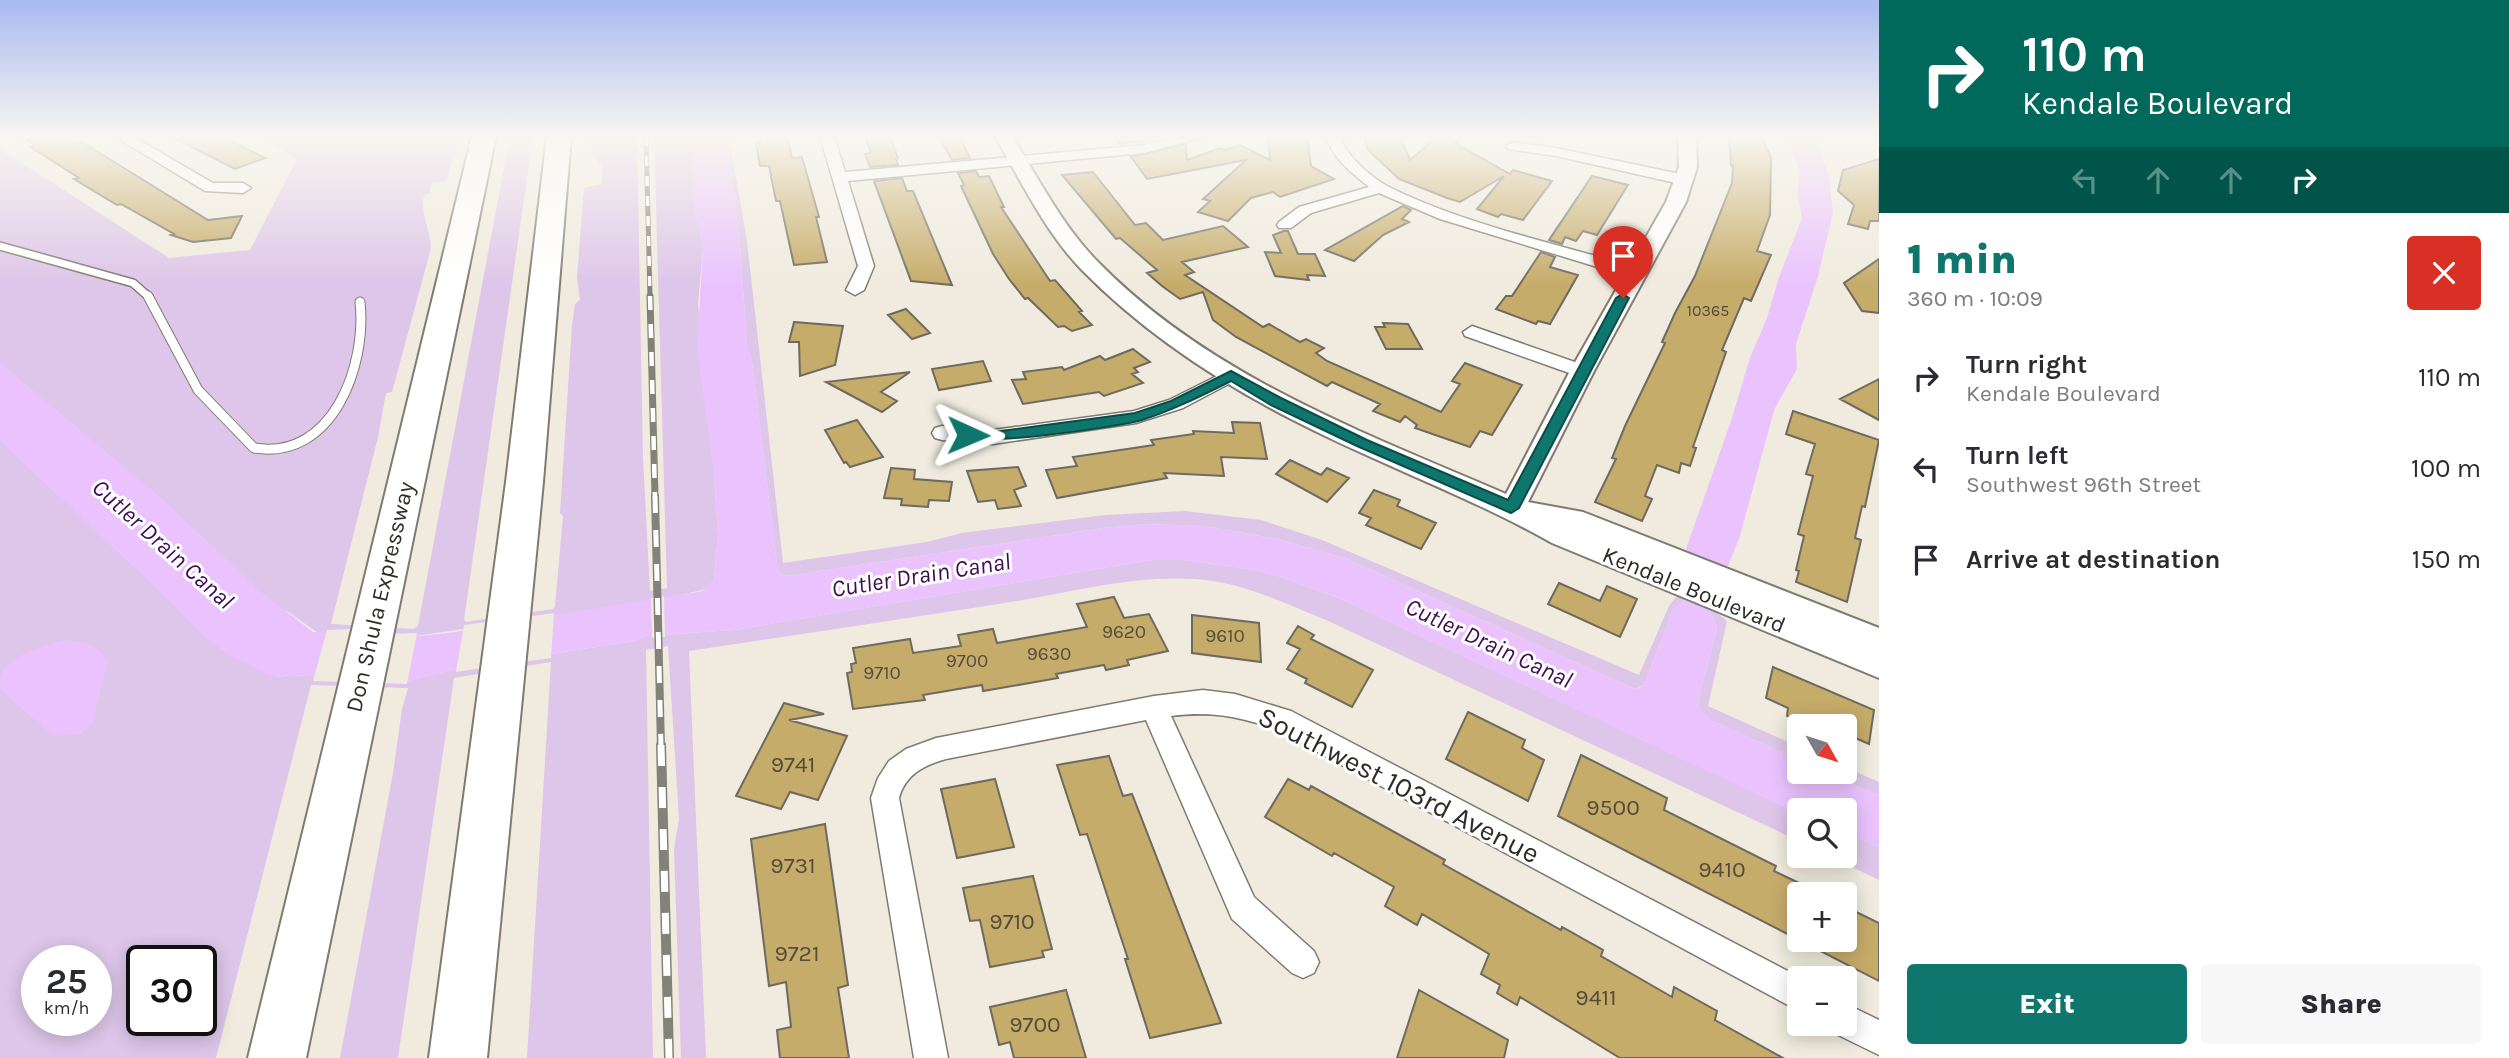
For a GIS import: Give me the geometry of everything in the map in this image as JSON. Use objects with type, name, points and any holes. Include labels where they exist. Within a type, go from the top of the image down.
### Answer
[{"type":"highway","name":"Don Shula Expressway","points":[[277,1058],[473,185]]},
{"type":"highway","points":[[458,1058],[555,185]]},
{"type":"street","points":[[206,185],[210,188],[243,188]]},
{"type":"street","points":[[843,185],[866,266],[855,290]]},
{"type":"street","name":"Kendale Boulevard","points":[[1033,185],[1064,234],[1094,270],[1158,326],[1231,375],[1276,401],[1350,438],[1511,508],[1562,536],[1879,665]]},
{"type":"street","points":[[1377,185],[1446,216],[1636,273]]},
{"type":"street","points":[[1511,508],[1682,185]]},
{"type":"street","points":[[1285,225],[1305,210],[1380,188]]},
{"type":"street","points":[[1472,332],[1582,371]]},
{"type":"street","points":[[942,433],[993,437],[1136,417],[1176,404],[1231,375]]},
{"type":"street","name":"Kendale Boulevard","points":[[1511,508],[1573,519],[1879,641]]},
{"type":"street","name":"Southwest 103rd Avenue","points":[[931,1058],[885,798],[894,774],[913,758],[936,750],[1154,706],[1203,701],[1246,708],[1281,719],[1787,989]]},
{"type":"street","points":[[1154,706],[1243,908],[1303,962]]},
{"type":"street","points":[[1857,1027],[1879,1038]]},
{"type":"lane","points":[[0,246],[85,268],[140,286],[150,299],[198,390],[254,448],[264,450],[276,449],[311,435],[335,413],[358,338],[362,317],[360,302]]},
{"type":"shaded area","points":[[0,185],[56,185],[169,258],[250,250],[283,185],[431,185],[432,193],[424,195],[423,208],[431,248],[392,392],[386,393],[378,437],[331,624],[414,629],[418,626],[501,185],[526,185],[464,620],[466,622],[553,609],[555,606],[563,516],[560,513],[572,325],[575,304],[580,300],[577,277],[584,188],[596,185],[638,185],[643,458],[650,591],[667,588],[655,185],[693,185],[694,205],[703,247],[698,304],[718,535],[714,579],[707,589],[648,602],[409,637],[318,633],[287,611],[277,677],[290,675],[407,681],[455,669],[635,641],[646,636],[734,630],[1152,560],[1184,560],[1254,570],[1341,599],[1787,808],[1787,835],[1278,600],[1213,581],[1172,578],[1126,582],[689,651],[706,1058],[681,1058],[674,849],[679,819],[668,646],[646,650],[653,1058],[527,1058],[551,662],[454,678],[398,1058],[340,1058],[393,773],[402,709],[408,688],[311,685],[216,1058],[0,1058]]},
{"type":"shaded area","points":[[733,185],[737,185],[747,241],[783,563],[927,542],[962,533],[1106,515],[1185,511],[1261,520],[1322,540],[1639,675],[1669,606],[1676,597],[1687,597],[1672,611],[1645,684],[1635,689],[1347,559],[1278,539],[1205,526],[1145,524],[1103,528],[787,576],[778,572],[752,362],[747,344],[739,231]]},
{"type":"shaded area","points":[[1708,606],[1727,621],[1708,706],[1787,742],[1787,755],[1708,719],[1699,708],[1698,701],[1717,628]]},
{"type":"shaded area","points":[[1857,772],[1879,782],[1879,796],[1852,784],[1857,784]]},
{"type":"shaded area","points":[[1857,837],[1879,847],[1879,880],[1854,868],[1857,868]]},
{"type":"water","name":"Cutler Drain Canal","points":[[693,185],[733,185],[739,231],[747,344],[752,362],[778,572],[787,576],[1103,528],[1144,524],[1205,526],[1278,539],[1347,559],[1635,689],[1641,687],[1647,679],[1672,611],[1687,597],[1708,606],[1717,628],[1698,701],[1699,708],[1708,719],[1787,755],[1787,784],[1852,784],[1879,796],[1879,847],[1857,837],[1857,798],[1787,798],[1787,808],[1341,599],[1254,570],[1184,560],[1152,560],[734,630],[646,636],[635,641],[455,669],[407,681],[290,675],[277,677],[229,655],[202,635],[173,604],[0,441],[0,363],[159,496],[260,591],[313,632],[409,637],[448,633],[703,591],[714,579],[718,535],[714,475],[697,349],[703,247],[694,205]]},
{"type":"water","points":[[1798,185],[1830,185],[1833,213],[1818,276],[1796,344],[1797,369],[1774,410],[1740,536],[1728,566],[1716,565],[1705,562],[1686,549],[1750,358],[1802,218]]},
{"type":"water","points":[[64,640],[96,648],[107,663],[92,724],[80,734],[53,736],[0,689],[0,678],[7,666],[21,656]]},
{"type":"pier","points":[[664,596],[665,637],[652,638],[651,598]]},
{"type":"pier","points":[[554,613],[551,658],[456,672],[464,625]]},
{"type":"pier","points":[[351,629],[386,634],[417,633],[407,684],[313,681],[327,630]]},
{"type":"building","points":[[85,185],[152,185],[208,220],[242,216],[231,238],[193,242],[171,235],[174,234],[121,204],[117,205]]},
{"type":"building","points":[[773,185],[810,185],[827,262],[794,265],[780,201],[776,201]]},
{"type":"building","points":[[876,185],[905,185],[907,191],[913,191],[952,285],[911,281]]},
{"type":"building","points":[[994,185],[1004,207],[1001,207],[1050,281],[1055,280],[1092,325],[1072,331],[1064,326],[1058,327],[1028,298],[1025,299],[993,254],[961,186]]},
{"type":"building","points":[[1071,185],[1104,185],[1135,225],[1146,223],[1163,240],[1223,226],[1248,247],[1182,262],[1194,272],[1185,275],[1263,327],[1269,324],[1300,342],[1306,339],[1324,348],[1316,353],[1327,361],[1441,412],[1460,384],[1452,381],[1465,363],[1522,385],[1492,435],[1480,431],[1470,447],[1415,428],[1417,425],[1405,416],[1400,422],[1373,411],[1380,404],[1332,382],[1327,386],[1236,337],[1213,320],[1203,292],[1180,299],[1147,273],[1157,270],[1120,238],[1116,239]]},
{"type":"building","points":[[1218,185],[1315,185],[1280,197],[1273,192],[1251,198],[1228,221],[1198,212],[1210,201],[1203,199]]},
{"type":"building","points":[[1415,185],[1488,185],[1460,202]]},
{"type":"building","points":[[1496,185],[1549,185],[1523,220],[1501,214],[1498,217],[1477,209]]},
{"type":"building","points":[[1586,185],[1628,185],[1597,235],[1583,231],[1576,241],[1565,237],[1562,244],[1549,240]]},
{"type":"building","points":[[1731,185],[1771,185],[1770,215],[1757,251],[1771,255],[1751,301],[1744,298],[1722,350],[1726,352],[1693,447],[1696,448],[1690,466],[1681,463],[1679,473],[1657,465],[1645,496],[1652,499],[1642,521],[1595,502],[1616,459],[1612,458],[1625,426],[1665,343],[1662,342],[1695,276]]},
{"type":"building","points":[[1839,185],[1879,185],[1879,221],[1870,221],[1868,229],[1848,224],[1854,205],[1838,191]]},
{"type":"building","points":[[1403,206],[1411,210],[1402,219],[1409,222],[1383,235],[1354,261],[1325,250]]},
{"type":"building","points":[[1288,231],[1298,254],[1315,254],[1325,276],[1307,275],[1309,280],[1275,276],[1265,252],[1281,253],[1273,235]]},
{"type":"building","points":[[1541,252],[1555,257],[1550,267],[1578,275],[1550,324],[1538,321],[1536,324],[1496,309],[1506,296],[1512,296]]},
{"type":"building","points":[[1879,259],[1879,313],[1862,311],[1844,283]]},
{"type":"building","points":[[906,309],[930,333],[912,339],[888,315]]},
{"type":"building","points":[[794,322],[843,326],[835,365],[800,376],[799,342],[789,342]]},
{"type":"building","points":[[1383,323],[1408,324],[1422,349],[1386,349],[1375,327],[1385,327]]},
{"type":"building","points":[[1133,349],[1150,362],[1134,368],[1138,372],[1132,374],[1143,383],[1104,396],[1099,392],[1023,404],[1012,380],[1026,379],[1023,372],[1062,367],[1064,370],[1100,356],[1105,360]]},
{"type":"building","points":[[983,361],[991,381],[939,390],[932,369]]},
{"type":"building","points":[[910,372],[881,392],[897,401],[882,412],[826,382]]},
{"type":"building","points":[[1879,379],[1879,420],[1840,399]]},
{"type":"building","points":[[1793,411],[1879,440],[1865,507],[1862,506],[1855,538],[1861,540],[1847,602],[1796,582],[1804,536],[1798,534],[1813,476],[1806,474],[1815,444],[1786,434]]},
{"type":"building","points":[[857,420],[883,457],[850,467],[844,463],[825,430]]},
{"type":"building","points":[[1232,422],[1260,423],[1267,459],[1221,457],[1224,476],[1164,473],[1167,478],[1057,498],[1046,470],[1077,466],[1073,457],[1154,445],[1151,440],[1194,434],[1193,431],[1234,433]]},
{"type":"building","points":[[1290,460],[1321,475],[1327,468],[1349,478],[1327,502],[1276,474]]},
{"type":"building","points":[[1018,467],[1026,486],[1014,490],[1021,506],[998,509],[995,500],[978,502],[967,471]]},
{"type":"building","points":[[891,468],[915,470],[914,479],[952,482],[949,501],[929,500],[928,507],[901,505],[902,499],[884,498]]},
{"type":"building","points":[[1374,490],[1400,500],[1397,506],[1436,523],[1421,549],[1366,525],[1371,518],[1359,513]]},
{"type":"building","points":[[1559,583],[1600,601],[1607,586],[1637,599],[1620,637],[1548,604]]},
{"type":"building","points":[[1114,597],[1124,618],[1149,614],[1168,651],[1127,660],[1129,665],[1106,670],[1104,665],[1056,674],[1058,678],[1024,684],[983,691],[982,685],[923,695],[925,700],[853,709],[847,673],[852,672],[851,664],[856,663],[853,648],[910,639],[913,653],[961,646],[958,635],[993,629],[997,643],[1087,627],[1077,604]]},
{"type":"building","points":[[1192,615],[1259,623],[1261,662],[1192,653]]},
{"type":"building","points":[[1298,626],[1314,635],[1311,639],[1373,670],[1352,707],[1305,683],[1307,679],[1287,669],[1300,649],[1287,643]]},
{"type":"building","points":[[1773,667],[1874,710],[1869,744],[1857,739],[1857,714],[1787,714],[1788,708],[1766,698]]},
{"type":"building","points":[[784,703],[824,714],[789,720],[847,736],[818,800],[790,792],[781,809],[736,796]]},
{"type":"building","points":[[1468,712],[1525,740],[1522,748],[1544,760],[1528,801],[1446,759]]},
{"type":"building","points":[[1581,755],[1667,798],[1664,810],[1776,866],[1774,871],[1797,882],[1787,882],[1787,934],[1558,816]]},
{"type":"building","points":[[1109,756],[1123,796],[1132,794],[1221,1023],[1150,1038],[1125,959],[1128,959],[1087,834],[1080,835],[1057,765]]},
{"type":"building","points":[[995,779],[1014,847],[957,858],[941,789]]},
{"type":"building","points":[[1288,779],[1309,790],[1311,786],[1445,860],[1443,864],[1561,930],[1562,927],[1603,950],[1601,956],[1672,997],[1674,987],[1717,1011],[1715,1020],[1783,1058],[1620,1058],[1520,997],[1517,1005],[1497,993],[1500,985],[1481,974],[1489,954],[1422,914],[1417,925],[1385,906],[1394,887],[1334,853],[1332,856],[1265,817]]},
{"type":"building","points":[[825,824],[848,985],[838,988],[849,1058],[780,1058],[777,1030],[791,1027],[786,982],[769,986],[751,839]]},
{"type":"building","points":[[1033,876],[1052,949],[1042,951],[1044,957],[990,967],[980,920],[970,921],[963,888]]},
{"type":"building","points":[[1857,912],[1879,923],[1879,981],[1857,970],[1857,966],[1850,966],[1822,952],[1857,952]]},
{"type":"building","points":[[1066,990],[1086,1058],[1014,1058],[1010,1042],[999,1045],[990,1007]]},
{"type":"building","points":[[1419,990],[1508,1040],[1504,1058],[1397,1058]]},
{"type":"railway","points":[[647,185],[650,297]]},
{"type":"railway","points":[[650,296],[655,497]]},
{"type":"railway","points":[[655,496],[661,747]]},
{"type":"railway","points":[[661,745],[669,1058]]},
{"type":"route","points":[[968,435],[993,437],[1136,417],[1176,404],[1231,375],[1276,401],[1362,443],[1511,508],[1623,298]]}]
